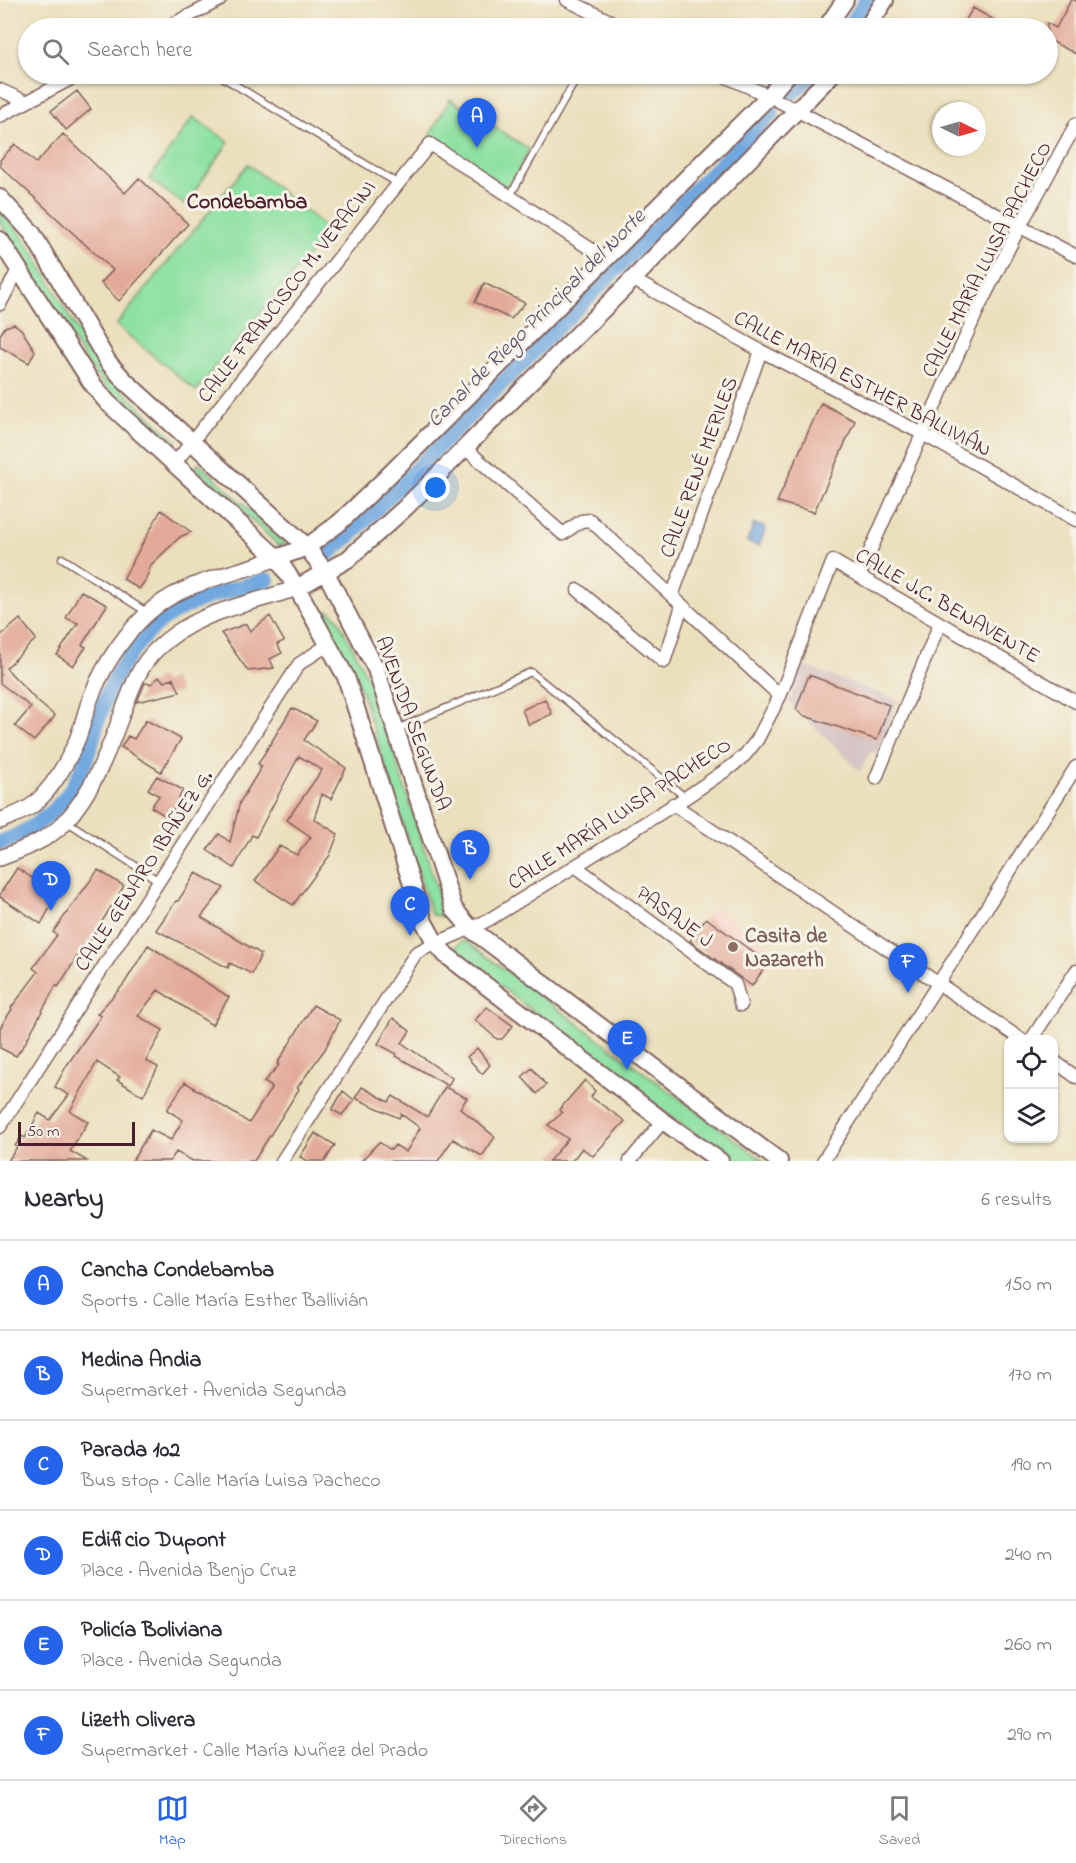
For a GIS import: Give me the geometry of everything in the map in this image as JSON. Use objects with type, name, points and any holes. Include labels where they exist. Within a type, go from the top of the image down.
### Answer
[{"type":"main road","points":[[833,18],[845,0]]},
{"type":"main road","points":[[873,18],[885,0]]},
{"type":"main road","points":[[277,558],[307,547],[339,523],[779,84]]},
{"type":"main road","points":[[297,588],[348,559],[405,508],[822,84]]},
{"type":"main road","name":"AVENIDA SEGUNDA","points":[[0,198],[32,233],[108,362],[126,382],[307,547],[326,573],[376,669],[454,909],[471,929],[779,1161]]},
{"type":"main road","points":[[0,240],[91,382],[107,402],[277,558],[297,588],[346,677],[424,922],[435,942],[446,955],[663,1121],[720,1161]]},
{"type":"street","points":[[185,18],[220,0]]},
{"type":"street","points":[[567,0],[596,18]]},
{"type":"street","points":[[0,116],[61,84]]},
{"type":"street","points":[[742,84],[1076,256]]},
{"type":"street","points":[[0,90],[27,102]]},
{"type":"street","name":"CALLE MARÍA LUISA PACHECO","points":[[859,576],[979,308],[1020,226],[1076,124]]},
{"type":"street","name":"CALLE FRANCISCO M. VERACINI","points":[[174,464],[430,144],[510,196]]},
{"type":"street","points":[[510,196],[606,259]]},
{"type":"street","points":[[0,304],[19,268]]},
{"type":"street","name":"CALLE MARÍA ESTHER BALLIVIÁN","points":[[632,279],[760,351],[921,434],[1076,520]]},
{"type":"street","name":"CALLE RENÉ MERILES","points":[[672,596],[760,351]]},
{"type":"street","points":[[465,448],[563,534],[581,521],[591,520],[780,696]]},
{"type":"street","points":[[0,820],[33,805],[60,772],[76,741],[92,693],[106,665],[149,613],[177,593],[277,558]]},
{"type":"street","name":"CALLE MARÍA LUISA PACHECO","points":[[282,1161],[416,953],[435,942],[471,929],[685,798],[745,755],[757,740],[780,696],[833,561]]},
{"type":"street","name":"CALLE J.C. BENAVENTE","points":[[833,561],[1076,702]]},
{"type":"street","points":[[0,858],[40,841],[66,821],[101,767],[137,676],[156,650],[177,632],[202,617],[297,588]]},
{"type":"street","points":[[578,590],[664,662],[682,606]]},
{"type":"street","points":[[876,778],[940,623]]},
{"type":"street","name":"CALLE GENARO IBAÑEZ G.","points":[[0,1127],[300,664],[329,644]]},
{"type":"street","points":[[823,1161],[1076,767]]},
{"type":"street","points":[[673,804],[1014,1035]]},
{"type":"street","name":"PASAJE J","points":[[575,866],[735,984],[741,1005]]},
{"type":"street","points":[[1034,1035],[1076,971]]},
{"type":"street","points":[[1058,1064],[1076,1077]]},
{"type":"street","points":[[630,1161],[663,1121]]},
{"type":"lane","points":[[234,84],[397,183]]},
{"type":"lane","points":[[510,196],[573,84]]},
{"type":"lane","points":[[62,558],[149,613]]},
{"type":"lane","points":[[397,729],[531,672],[685,798]]},
{"type":"lane","points":[[66,821],[159,881]]},
{"type":"shaded area","points":[[801,665],[898,700],[879,751],[869,754],[860,771],[789,702]]},
{"type":"shaded area","name":"Casita de Nazareth","points":[[714,907],[776,952],[752,986],[690,941]]},
{"type":"green space","points":[[450,99],[529,149],[509,190],[430,135]]},
{"type":"green space","points":[[193,117],[229,142],[185,205],[149,179]]},
{"type":"green space","points":[[248,164],[329,230],[196,391],[116,325]]},
{"type":"green space","points":[[0,211],[14,226],[38,260],[91,353],[120,388],[177,441],[171,448],[106,387],[90,368],[0,222]]},
{"type":"green space","points":[[199,463],[285,543],[280,547],[195,467]]},
{"type":"green space","points":[[325,611],[330,611],[338,619],[373,688],[444,911],[442,916],[432,915],[430,910],[361,690],[326,622]]},
{"type":"green space","points":[[462,941],[467,942],[764,1161],[735,1161],[672,1117],[459,955],[455,950]]},
{"type":"water","points":[[754,524],[766,528],[759,546],[747,542]]},
{"type":"building","points":[[1071,0],[1076,0],[1076,54],[1058,45],[1058,24]]},
{"type":"building","points":[[973,8],[990,18],[967,18]]},
{"type":"building","points":[[77,91],[91,109],[66,130],[51,111]]},
{"type":"building","points":[[63,134],[125,193],[139,178],[188,224],[119,301],[101,283],[113,270],[0,166],[0,160],[15,144],[36,163]]},
{"type":"building","points":[[484,283],[525,303],[511,319],[475,302]]},
{"type":"building","points":[[14,324],[21,329],[35,351],[29,363],[0,347],[0,335],[5,327]]},
{"type":"building","points":[[821,403],[855,421],[814,512],[777,502]]},
{"type":"building","points":[[161,510],[191,532],[180,537],[151,565],[139,589],[123,579]]},
{"type":"building","points":[[81,591],[107,605],[82,645],[86,647],[73,666],[57,655],[78,623],[66,618]]},
{"type":"building","points":[[270,616],[284,641],[277,644],[282,653],[270,659],[274,668],[248,671],[221,633],[246,624],[250,631]]},
{"type":"building","points":[[20,619],[36,639],[6,668],[37,701],[55,716],[34,741],[15,726],[31,707],[0,683],[0,636]]},
{"type":"building","points":[[809,675],[889,705],[877,740],[802,715],[796,709]]},
{"type":"building","points":[[159,677],[165,682],[173,678],[180,692],[137,702],[145,683],[151,684]]},
{"type":"building","points":[[545,699],[552,714],[529,725],[522,710]]},
{"type":"building","points":[[292,708],[317,721],[304,740],[346,768],[331,799],[322,794],[314,819],[338,834],[330,855],[293,905],[255,881],[279,846],[297,855],[311,837],[287,820],[322,770],[299,756],[256,837],[252,835],[234,868],[207,850],[219,834],[230,842],[240,802],[262,766],[258,764]]},
{"type":"building","points":[[146,720],[181,739],[161,772],[121,747],[128,736],[134,739]]},
{"type":"building","points":[[157,776],[183,790],[169,818],[151,807],[159,796],[148,789]]},
{"type":"building","points":[[17,868],[57,895],[41,924],[0,897]]},
{"type":"building","points":[[98,870],[124,886],[83,952],[81,951],[58,987],[56,985],[16,1056],[0,1048],[0,1028],[11,1008],[38,972],[33,968],[57,935],[53,932]]},
{"type":"building","points":[[196,873],[224,888],[201,917],[261,954],[252,974],[230,963],[228,968],[156,930]]},
{"type":"building","name":"Casita de Nazareth","points":[[706,918],[768,963],[752,986],[690,941]]},
{"type":"building","points":[[148,945],[229,997],[212,1025],[158,990],[138,1016],[163,1030],[146,1061],[158,1067],[143,1096],[117,1080],[120,1077],[97,1062],[70,1111],[88,1122],[70,1151],[87,1161],[8,1161],[17,1147],[15,1146],[22,1136],[25,1138],[39,1113],[50,1120],[69,1095],[55,1087],[67,1065],[101,1016],[97,1014],[124,984]]},
{"type":"building","points":[[313,1005],[340,1020],[325,1049],[297,1088],[299,1089],[254,1161],[193,1161],[176,1152],[170,1161],[132,1161],[151,1130],[171,1140],[183,1120],[167,1110],[185,1082],[249,1123],[272,1087],[264,1082],[279,1065],[277,1064]]},
{"type":"building","points":[[487,1007],[513,1026],[502,1039],[497,1039],[475,1020]]},
{"type":"building","points":[[393,1018],[410,1031],[402,1043],[452,1078],[448,1086],[378,1044]]},
{"type":"building","points":[[477,1048],[490,1065],[482,1074],[467,1057]]},
{"type":"building","points":[[532,1068],[546,1085],[537,1094],[522,1077]]},
{"type":"building","points":[[585,1080],[595,1091],[591,1097],[625,1121],[593,1156],[582,1148],[572,1161],[549,1161],[568,1139],[548,1125],[562,1113],[559,1110]]},
{"type":"building","points":[[362,1087],[389,1102],[393,1096],[427,1117],[445,1087],[467,1098],[460,1108],[495,1137],[482,1156],[453,1139],[438,1161],[361,1161],[379,1142],[391,1150],[395,1145],[406,1152],[420,1128],[401,1114],[399,1118],[355,1098]]},
{"type":"building","points":[[343,1091],[354,1100],[342,1115],[332,1110]]},
{"type":"building","points":[[315,1133],[335,1145],[325,1161],[308,1161],[300,1157]]},
{"type":"waterway","name":"Canal de Riego Principal del Norte","points":[[855,18],[867,0]]},
{"type":"waterway","name":"Canal de Riego Principal del Norte","points":[[790,94],[801,84]]},
{"type":"waterway","name":"Canal de Riego Principal del Norte","points":[[329,553],[349,536],[772,113]]},
{"type":"waterway","name":"Canal de Riego Principal del Norte","points":[[0,843],[21,834],[40,821],[66,797],[84,765],[109,690],[117,674],[138,643],[150,630],[176,611],[191,604],[267,580]]},
{"type":"place","name":"Cancha Condebamba","points":[[477,148]]},
{"type":"place","name":"Medina Andia","points":[[470,880]]},
{"type":"place","name":"Edificio Dupont","points":[[51,911]]},
{"type":"place","name":"Parada 102","points":[[410,936]]},
{"type":"place","name":"Casita de Nazareth","points":[[733,947]]},
{"type":"place","name":"Lizeth Olivera","points":[[908,993]]},
{"type":"place","name":"Policía Boliviana","points":[[627,1070]]},
{"type":"district","name":"Condebamba","points":[[247,200]]}]
